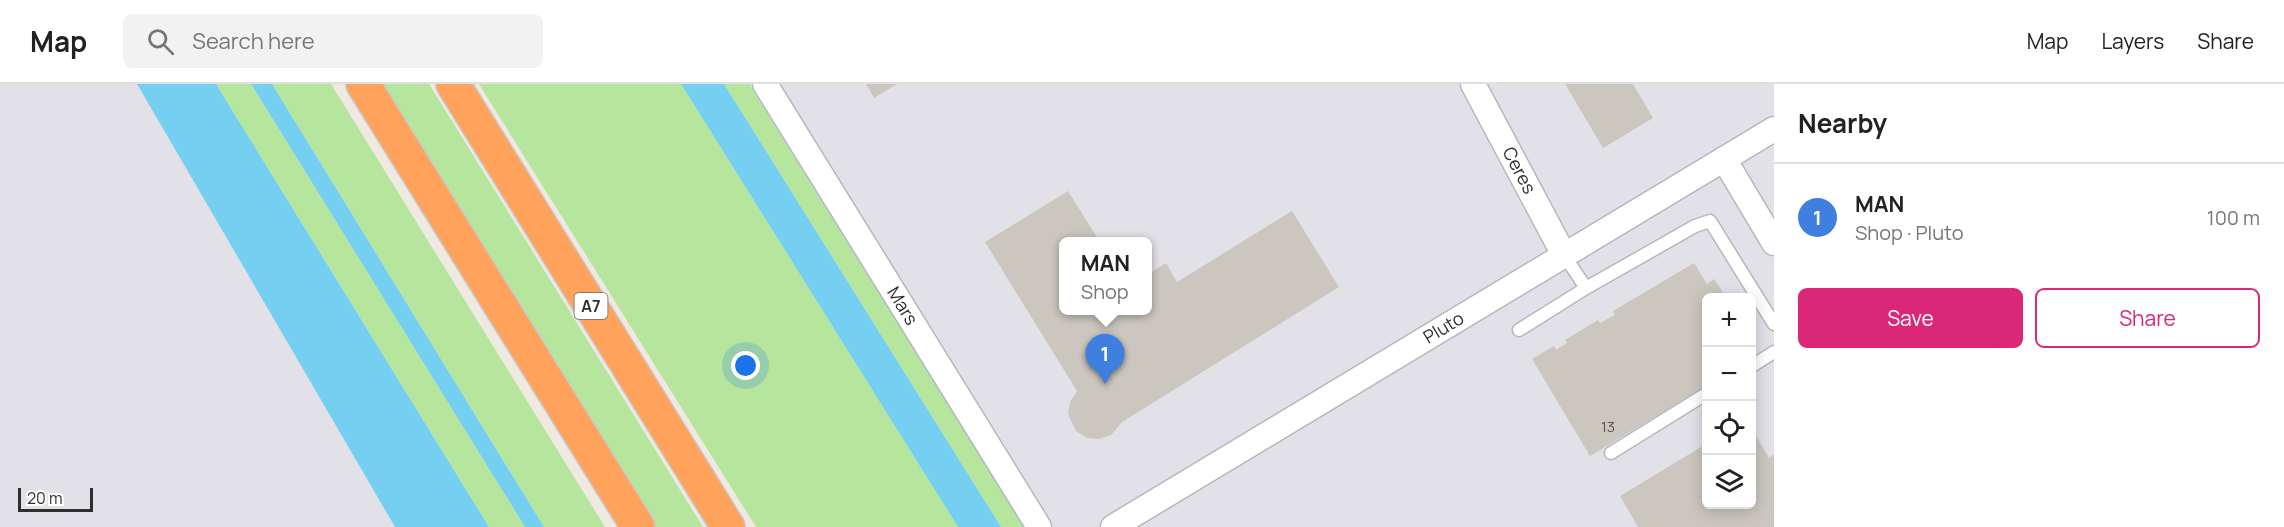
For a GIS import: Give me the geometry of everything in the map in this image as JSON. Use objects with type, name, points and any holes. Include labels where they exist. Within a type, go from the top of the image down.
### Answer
[{"type":"highway","points":[[363,84],[638,527]]},
{"type":"highway","name":"A7","points":[[453,84],[728,527]]},
{"type":"street","name":"Mars","points":[[765,84],[1039,527]]},
{"type":"street","name":"Ceres","points":[[1473,84],[1564,255]]},
{"type":"street","name":"Pluto","points":[[1113,527],[1774,129]]},
{"type":"street","points":[[1724,159],[1774,243]]},
{"type":"lane","points":[[1519,330],[1586,288],[1695,226],[1710,221],[1774,324]]},
{"type":"lane","points":[[1564,255],[1586,288]]},
{"type":"lane","points":[[1756,363],[1774,352]]},
{"type":"lane","points":[[1611,453],[1702,397]]},
{"type":"shaded area","points":[[0,84],[137,84],[395,527],[0,527]]},
{"type":"shaded area","points":[[704,84],[1774,84],[1774,527],[979,527]]},
{"type":"green space","points":[[216,84],[251,84],[525,527],[489,527]]},
{"type":"green space","points":[[272,84],[331,84],[605,527],[544,527]]},
{"type":"green space","points":[[379,84],[429,84],[703,527],[654,527]]},
{"type":"green space","points":[[479,84],[681,84],[958,527],[756,527]]},
{"type":"green space","points":[[724,84],[749,84],[1024,527],[1001,527]]},
{"type":"water","points":[[137,84],[216,84],[489,527],[395,527]]},
{"type":"water","points":[[251,84],[272,84],[544,527],[525,527]]},
{"type":"water","points":[[681,84],[724,84],[1001,527],[958,527]]},
{"type":"building","points":[[866,84],[897,84],[874,98]]},
{"type":"building","points":[[1565,84],[1633,84],[1653,118],[1603,148]]},
{"type":"building","points":[[1068,191],[1097,237],[1059,237],[1059,315],[1152,315],[1152,272],[1166,263],[1177,282],[1292,211],[1339,287],[1122,422],[1111,435],[1099,439],[1087,438],[1076,431],[1068,414],[1070,402],[1077,391],[985,242]]},
{"type":"building","points":[[1694,263],[1707,284],[1714,279],[1723,293],[1702,293],[1702,388],[1590,456],[1532,359],[1554,346],[1556,350],[1567,343],[1565,340],[1598,320],[1600,323],[1615,315],[1613,311]]},
{"type":"building","points":[[1756,436],[1769,458],[1774,454],[1774,527],[1638,527],[1620,496],[1702,446],[1702,509],[1756,509]]},
{"type":"place","name":"MAN","points":[[1105,384]]}]
